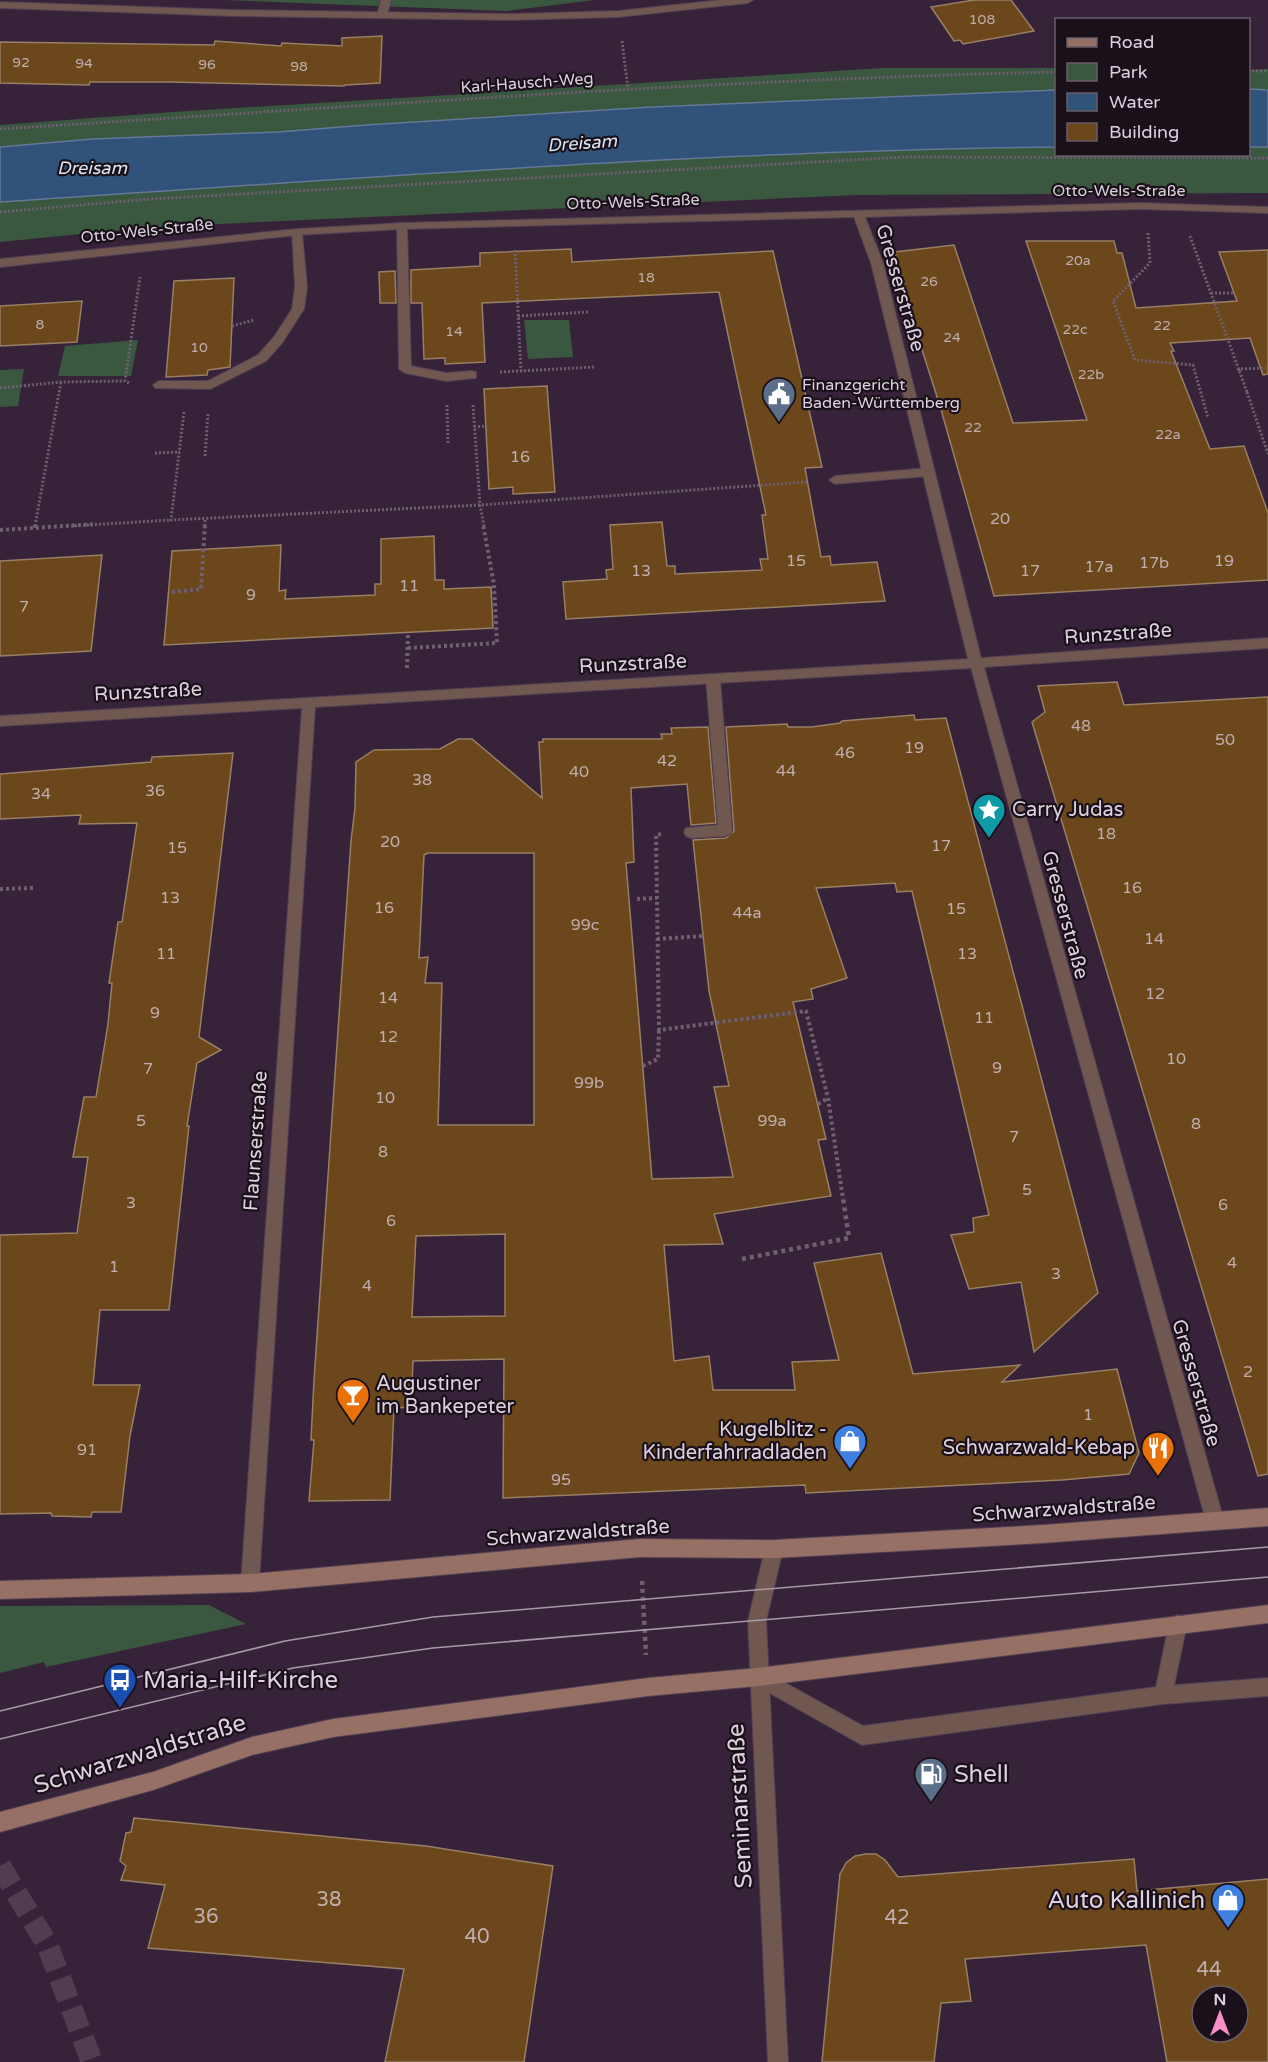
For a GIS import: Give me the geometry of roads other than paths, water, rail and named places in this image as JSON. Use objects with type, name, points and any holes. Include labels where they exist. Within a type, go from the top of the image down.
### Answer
[{"type":"main road","name":"Schwarzwaldstraße","points":[[0,1590],[250,1583],[640,1548],[774,1550],[1043,1534],[1268,1517]]},
{"type":"main road","name":"Schwarzwaldstraße","points":[[0,1822],[153,1781],[252,1746],[333,1728],[648,1686],[758,1677],[1268,1614]]},
{"type":"street","points":[[382,15],[386,0]]},
{"type":"street","points":[[0,5],[511,16],[618,14],[748,0]]},
{"type":"street","name":"Otto-Wels-Straße","points":[[0,263],[297,232],[402,226],[1140,206],[1268,210]]},
{"type":"street","name":"Gresserstraße","points":[[858,213],[877,263],[976,663],[1100,1116],[1215,1521]]},
{"type":"street","points":[[402,226],[405,369],[446,377],[472,375]]},
{"type":"street","points":[[159,385],[210,385],[262,358],[278,340],[298,309],[301,287],[297,232]]},
{"type":"street","points":[[835,480],[928,472]]},
{"type":"street","name":"Runzstraße","points":[[0,721],[976,663],[1268,643]]},
{"type":"street","points":[[691,832],[724,830],[713,679]]},
{"type":"street","name":"Flaunserstraße","points":[[250,1583],[309,702]]},
{"type":"street","name":"Seminarstraße","points":[[774,1550],[757,1621],[778,2062]]},
{"type":"street","points":[[1163,1695],[1178,1624]]},
{"type":"street","points":[[758,1677],[862,1736],[1163,1695],[1268,1687]]},
{"type":"water","points":[[1250,89],[1268,90],[1268,147],[1250,147]]},
{"type":"water","name":"Dreisam","points":[[1055,90],[1055,147],[660,160],[0,202],[0,147],[92,139],[278,132],[652,107]]},
{"type":"tunnel","points":[[0,1866],[47,1944],[92,2062]]},
{"type":"tram line","points":[[0,1711],[285,1641],[433,1617],[1268,1547]]},
{"type":"tram line","points":[[0,1739],[293,1668],[433,1648],[1268,1577]]},
{"type":"place","name":"Finanzgericht Baden-Württemberg","points":[[779,423]]},
{"type":"place","name":"Carry Judas","points":[[989,839]]},
{"type":"place","name":"Augustiner im Bankepeter","points":[[353,1424]]},
{"type":"place","name":"Kugelblitz - Kinderfahrradladen","points":[[850,1470]]},
{"type":"place","name":"Schwarzwald-Kebap","points":[[1158,1477]]},
{"type":"place","name":"Maria-Hilf-Kirche","points":[[120,1709]]},
{"type":"place","name":"Shell","points":[[931,1803]]},
{"type":"place","name":"Auto Kallinich","points":[[1228,1929]]}]
